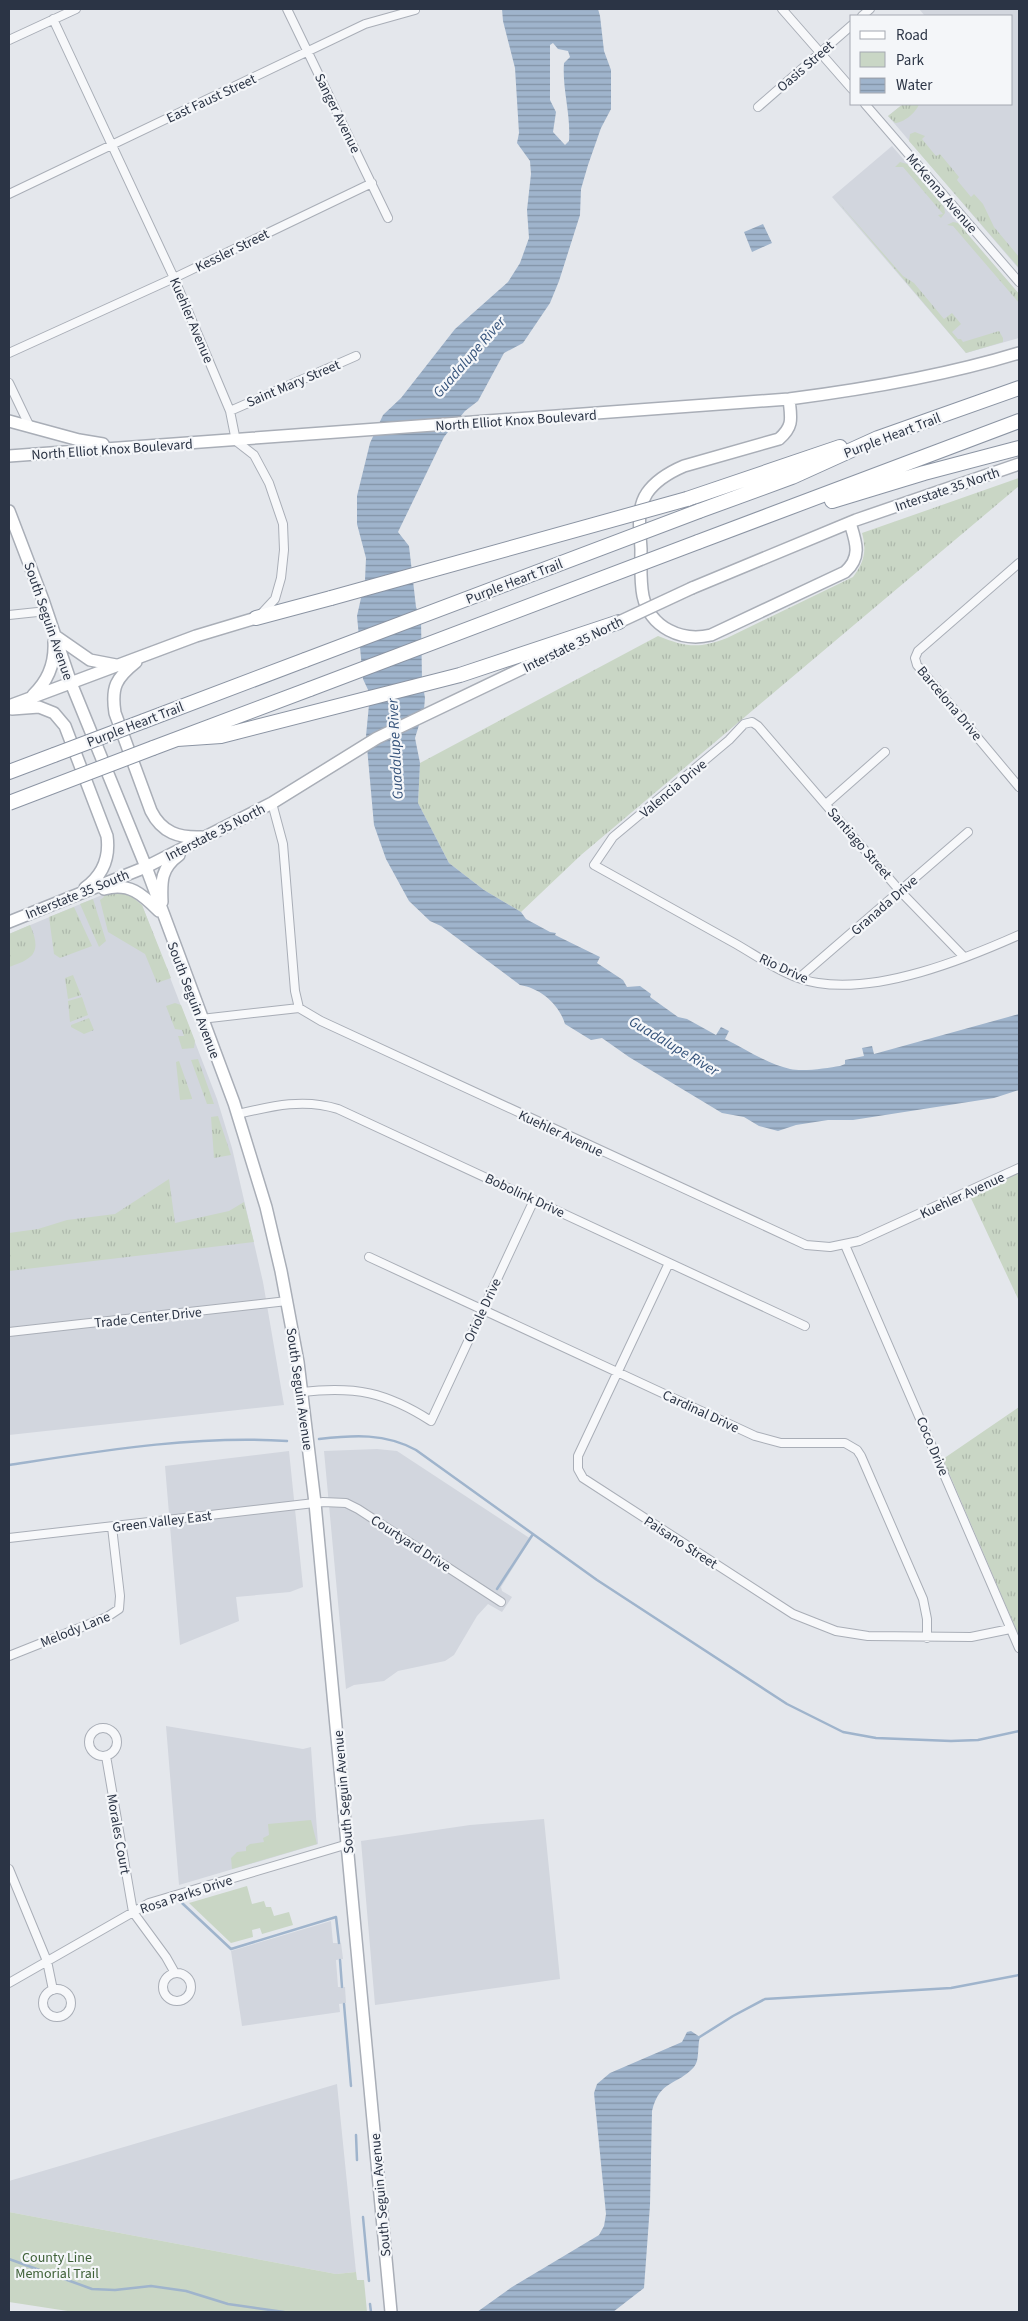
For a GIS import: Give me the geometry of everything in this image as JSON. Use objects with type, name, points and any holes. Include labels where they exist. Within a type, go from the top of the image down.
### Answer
[{"type":"highway","name":"Purple Heart Trail","points":[[9,772],[792,477],[878,438],[1019,388]]},
{"type":"highway","name":"Purple Heart Trail","points":[[9,803],[1019,421]]},
{"type":"highway","points":[[256,618],[687,499],[822,452],[878,438]]},
{"type":"highway","points":[[754,521],[1019,448]]},
{"type":"highway","points":[[177,739],[221,736],[312,711],[460,675],[619,622]]},
{"type":"main road","name":"North Elliot Knox Boulevard","points":[[9,456],[122,447],[236,441],[789,399],[848,392],[938,376],[1019,352]]},
{"type":"main road","points":[[789,399],[791,419],[789,430],[780,439],[684,466],[669,473],[646,494],[640,517],[644,598],[656,621],[676,635],[700,638],[711,635],[845,572],[856,559],[857,550],[850,523]]},
{"type":"main road","points":[[9,421],[79,440],[122,447]]},
{"type":"main road","name":"Interstate 35 North","points":[[146,867],[272,803],[377,738],[692,588],[850,523],[1019,464]]},
{"type":"main road","name":"South Seguin Avenue","points":[[9,511],[47,611],[70,682],[146,867],[162,915],[238,1114],[266,1208],[287,1301],[302,1392],[315,1503],[390,2312]]},
{"type":"main road","points":[[9,706],[145,655],[256,618]]},
{"type":"main road","points":[[54,635],[90,660],[118,665]]},
{"type":"main road","points":[[32,696],[42,687],[49,672],[54,656],[54,635]]},
{"type":"main road","points":[[145,655],[117,679],[113,696],[115,713],[156,821],[177,836],[205,837]]},
{"type":"main road","points":[[9,710],[39,707],[54,714],[66,726],[107,836],[109,849],[105,864],[90,884],[73,896]]},
{"type":"main road","points":[[162,915],[161,886],[164,870],[176,858],[205,837]]},
{"type":"main road","name":"Interstate 35 South","points":[[9,922],[146,867]]},
{"type":"main road","points":[[73,896],[115,887],[128,888],[142,894],[162,915]]},
{"type":"street","points":[[9,40],[76,9]]},
{"type":"street","name":"Sanger Avenue","points":[[288,9],[388,218]]},
{"type":"street","points":[[782,9],[850,87]]},
{"type":"street","name":"East Faust Street","points":[[9,194],[365,24],[415,10]]},
{"type":"street","name":"Kuehler Avenue","points":[[53,19],[174,278],[230,411],[236,441]]},
{"type":"street","name":"Oasis Street","points":[[758,107],[850,27]]},
{"type":"street","name":"McKenna Avenue","points":[[866,105],[1019,282]]},
{"type":"street","name":"Kessler Street","points":[[9,353],[174,278],[372,183]]},
{"type":"street","name":"Saint Mary Street","points":[[230,411],[356,356]]},
{"type":"street","points":[[9,383],[30,427]]},
{"type":"street","points":[[236,441],[254,455],[270,483],[283,524],[284,550],[281,578],[275,599],[269,608],[256,618]]},
{"type":"street","name":"Barcelona Drive","points":[[1019,563],[918,651],[916,658],[917,665],[1019,787]]},
{"type":"street","points":[[9,615],[47,611]]},
{"type":"street","name":"Valencia Drive","points":[[594,865],[613,837],[729,740],[744,724],[752,722],[758,726]]},
{"type":"street","name":"Santiago Street","points":[[758,726],[900,890],[964,957]]},
{"type":"street","points":[[826,804],[885,752]]},
{"type":"street","points":[[201,1018],[299,1008],[295,991],[282,844],[272,803]]},
{"type":"street","name":"Granada Drive","points":[[799,978],[968,832]]},
{"type":"street","name":"Rio Drive","points":[[594,865],[799,978],[829,984],[870,982],[927,970],[1019,935]]},
{"type":"street","name":"Kuehler Avenue","points":[[299,1008],[320,1021],[806,1245],[830,1247],[846,1245],[868,1238],[1019,1168]]},
{"type":"street","name":"Bobolink Drive","points":[[238,1114],[288,1103],[313,1103],[330,1106],[805,1326]]},
{"type":"street","name":"Oriole Drive","points":[[302,1392],[340,1389],[369,1392],[395,1400],[431,1421],[534,1200]]},
{"type":"street","name":"Coco Drive","points":[[846,1245],[1019,1648]]},
{"type":"street","name":"Cardinal Drive","points":[[369,1257],[755,1436],[787,1444],[845,1443],[858,1450],[923,1599],[927,1638]]},
{"type":"street","name":"Paisano Street","points":[[669,1263],[577,1459],[578,1469],[583,1478],[807,1621],[849,1634],[927,1638],[982,1636],[1010,1629]]},
{"type":"street","name":"Trade Center Drive","points":[[9,1332],[287,1301]]},
{"type":"street","name":"Courtyard Drive","points":[[315,1503],[331,1501],[352,1506],[501,1602]]},
{"type":"street","name":"Green Valley East","points":[[9,1538],[315,1503]]},
{"type":"street","name":"Melody Lane","points":[[9,1656],[108,1617],[119,1609],[120,1596],[112,1527]]},
{"type":"street","name":"Morales Court","points":[[106,1756],[133,1912]]},
{"type":"street","name":"Rosa Parks Drive","points":[[9,1983],[133,1912],[154,1902],[348,1844]]},
{"type":"street","points":[[9,1869],[47,1961],[53,1990]]},
{"type":"street","points":[[133,1912],[166,1957],[175,1973]]},
{"type":"shaded area","points":[[919,9],[1019,9],[1019,269],[888,116],[902,105],[1013,105],[1013,15],[924,15]]},
{"type":"shaded area","points":[[892,146],[1019,294],[1019,338],[966,353],[832,197]]},
{"type":"shaded area","points":[[109,892],[142,905],[217,1099],[232,1148],[263,1282],[284,1405],[9,1435],[9,934]]},
{"type":"shaded area","points":[[377,1449],[397,1451],[531,1539],[501,1587],[502,1591],[512,1597],[502,1612],[488,1604],[477,1616],[454,1655],[445,1661],[398,1671],[384,1681],[354,1685],[346,1689],[324,1451]]},
{"type":"shaded area","points":[[289,1451],[303,1587],[290,1592],[236,1597],[239,1621],[180,1645],[165,1466]]},
{"type":"shaded area","points":[[166,1726],[303,1749],[311,1747],[318,1844],[179,1885]]},
{"type":"shaded area","points":[[544,1819],[560,1979],[375,2005],[361,1841],[470,1825]]},
{"type":"shaded area","points":[[331,1921],[333,1943],[341,1943],[343,1959],[336,1960],[338,1987],[345,1987],[346,2003],[339,2004],[340,2012],[242,2026],[231,1951]]},
{"type":"shaded area","points":[[337,2084],[356,2272],[336,2274],[9,2212],[9,2181]]},
{"type":"green space","points":[[902,105],[918,105],[909,117],[902,121],[895,123],[888,116]]},
{"type":"green space","points":[[915,132],[925,136],[922,139],[936,156],[940,154],[959,177],[957,180],[971,197],[974,194],[983,204],[994,227],[1019,257],[1019,268],[909,141],[910,134]]},
{"type":"green space","points":[[900,162],[907,164],[944,207],[945,213],[941,218],[938,215],[943,214],[903,167],[895,167]]},
{"type":"green space","points":[[833,196],[903,276],[914,283],[944,319],[952,313],[961,324],[952,332],[958,339],[961,339],[963,342],[999,331],[1003,342],[966,353]]},
{"type":"green space","points":[[953,222],[958,223],[1019,294],[1019,303],[953,226],[947,225]]},
{"type":"green space","points":[[1019,478],[1019,486],[581,855],[521,912],[484,890],[449,863],[418,803],[420,763],[658,636],[692,645],[708,644],[727,638],[853,577],[860,567],[864,556],[862,533]]},
{"type":"green space","points":[[125,891],[142,905],[171,978],[157,983],[145,954],[108,932],[100,900],[104,897],[103,895]]},
{"type":"green space","points":[[93,899],[106,941],[99,947],[80,904]]},
{"type":"green space","points":[[74,907],[92,946],[60,958],[54,954],[49,917]]},
{"type":"green space","points":[[30,925],[35,942],[33,953],[25,961],[9,967],[9,934]]},
{"type":"green space","points":[[73,975],[81,995],[68,999],[65,978]]},
{"type":"green space","points":[[82,997],[88,1015],[70,1022],[68,1001]]},
{"type":"green space","points":[[175,1003],[181,1005],[195,1041],[194,1048],[182,1049],[178,1036],[184,1036],[182,1030],[175,1029],[166,1006]]},
{"type":"green space","points":[[89,1018],[94,1030],[84,1034],[71,1027],[71,1025]]},
{"type":"green space","points":[[198,1059],[214,1104],[207,1104],[191,1060]]},
{"type":"green space","points":[[179,1061],[192,1099],[180,1100],[176,1062]]},
{"type":"green space","points":[[218,1116],[231,1155],[214,1158],[211,1117]]},
{"type":"green space","points":[[1019,1171],[1019,1301],[969,1194]]},
{"type":"green space","points":[[169,1179],[175,1223],[229,1211],[244,1202],[254,1242],[9,1271],[9,1233],[38,1229],[67,1220],[115,1214]]},
{"type":"green space","points":[[1019,1407],[1019,1636],[943,1459]]},
{"type":"green space","points":[[311,1820],[317,1844],[232,1869],[231,1858],[237,1852],[246,1851],[246,1847],[250,1844],[264,1842],[263,1838],[269,1835],[268,1824]]},
{"type":"green space","points":[[247,1886],[252,1904],[264,1901],[266,1907],[271,1907],[274,1916],[289,1912],[293,1925],[262,1934],[260,1928],[252,1930],[253,1937],[231,1943],[189,1903]]},
{"type":"green space","name":"County Line Memorial Trail","points":[[9,2212],[336,2274],[356,2272],[357,2280],[364,2280],[367,2312],[74,2312],[9,2302]]},
{"type":"water","name":"Guadalupe River","points":[[502,9],[598,9],[604,51],[611,70],[611,109],[601,128],[588,165],[581,189],[580,215],[550,303],[523,343],[504,353],[478,401],[465,411],[444,437],[398,532],[409,546],[416,607],[421,619],[422,680],[425,698],[424,709],[415,738],[420,763],[418,803],[449,863],[484,890],[521,912],[526,919],[600,957],[597,963],[623,980],[627,987],[640,986],[651,994],[650,997],[678,1017],[687,1019],[716,1035],[721,1027],[729,1031],[725,1039],[765,1060],[795,1070],[840,1066],[845,1064],[845,1060],[864,1056],[862,1048],[872,1046],[874,1054],[1019,1014],[1019,1090],[994,1098],[853,1120],[828,1120],[796,1125],[778,1131],[759,1126],[744,1117],[722,1113],[629,1057],[602,1038],[591,1040],[565,1024],[558,1010],[548,998],[535,990],[520,985],[441,926],[430,921],[409,901],[386,859],[374,825],[366,736],[370,694],[363,679],[357,616],[365,580],[366,558],[357,524],[357,496],[370,443],[383,415],[401,398],[455,329],[508,282],[520,263],[529,238],[527,210],[531,174],[530,161],[517,143],[519,133],[515,68],[503,21]],"holes":[[[553,43],[558,49],[568,51],[570,57],[564,63],[569,131],[569,141],[565,145],[553,132],[556,112],[550,100],[550,45]]]},
{"type":"water","points":[[763,224],[772,243],[752,252],[744,232]]},
{"type":"water","points":[[691,2031],[700,2037],[696,2064],[688,2073],[664,2088],[655,2101],[652,2111],[650,2205],[644,2288],[613,2312],[477,2312],[512,2287],[599,2235],[604,2226],[606,2214],[594,2093],[597,2084],[610,2073],[682,2042],[687,2032]]},
{"type":"waterway","points":[[319,1439],[357,1436],[381,1438],[404,1444],[416,1450],[597,1580],[787,1704],[843,1732],[876,1738],[951,1741],[978,1740],[1019,1731]]},
{"type":"waterway","points":[[9,1465],[148,1445],[218,1440],[287,1441]]},
{"type":"waterway","points":[[497,1589],[533,1534]]},
{"type":"waterway","points":[[182,1903],[231,1949],[336,1917],[339,1943]]},
{"type":"waterway","points":[[340,1960],[342,1987]]},
{"type":"waterway","points":[[698,2038],[765,1999],[951,1988],[1019,1975]]},
{"type":"waterway","points":[[344,2004],[351,2086]]},
{"type":"waterway","points":[[356,2135],[357,2160]]},
{"type":"waterway","points":[[363,2217],[369,2281]]},
{"type":"waterway","points":[[9,2259],[92,2289],[115,2290],[151,2286],[186,2291],[228,2304],[284,2312]]},
{"type":"waterway","points":[[370,2304],[371,2312]]}]
